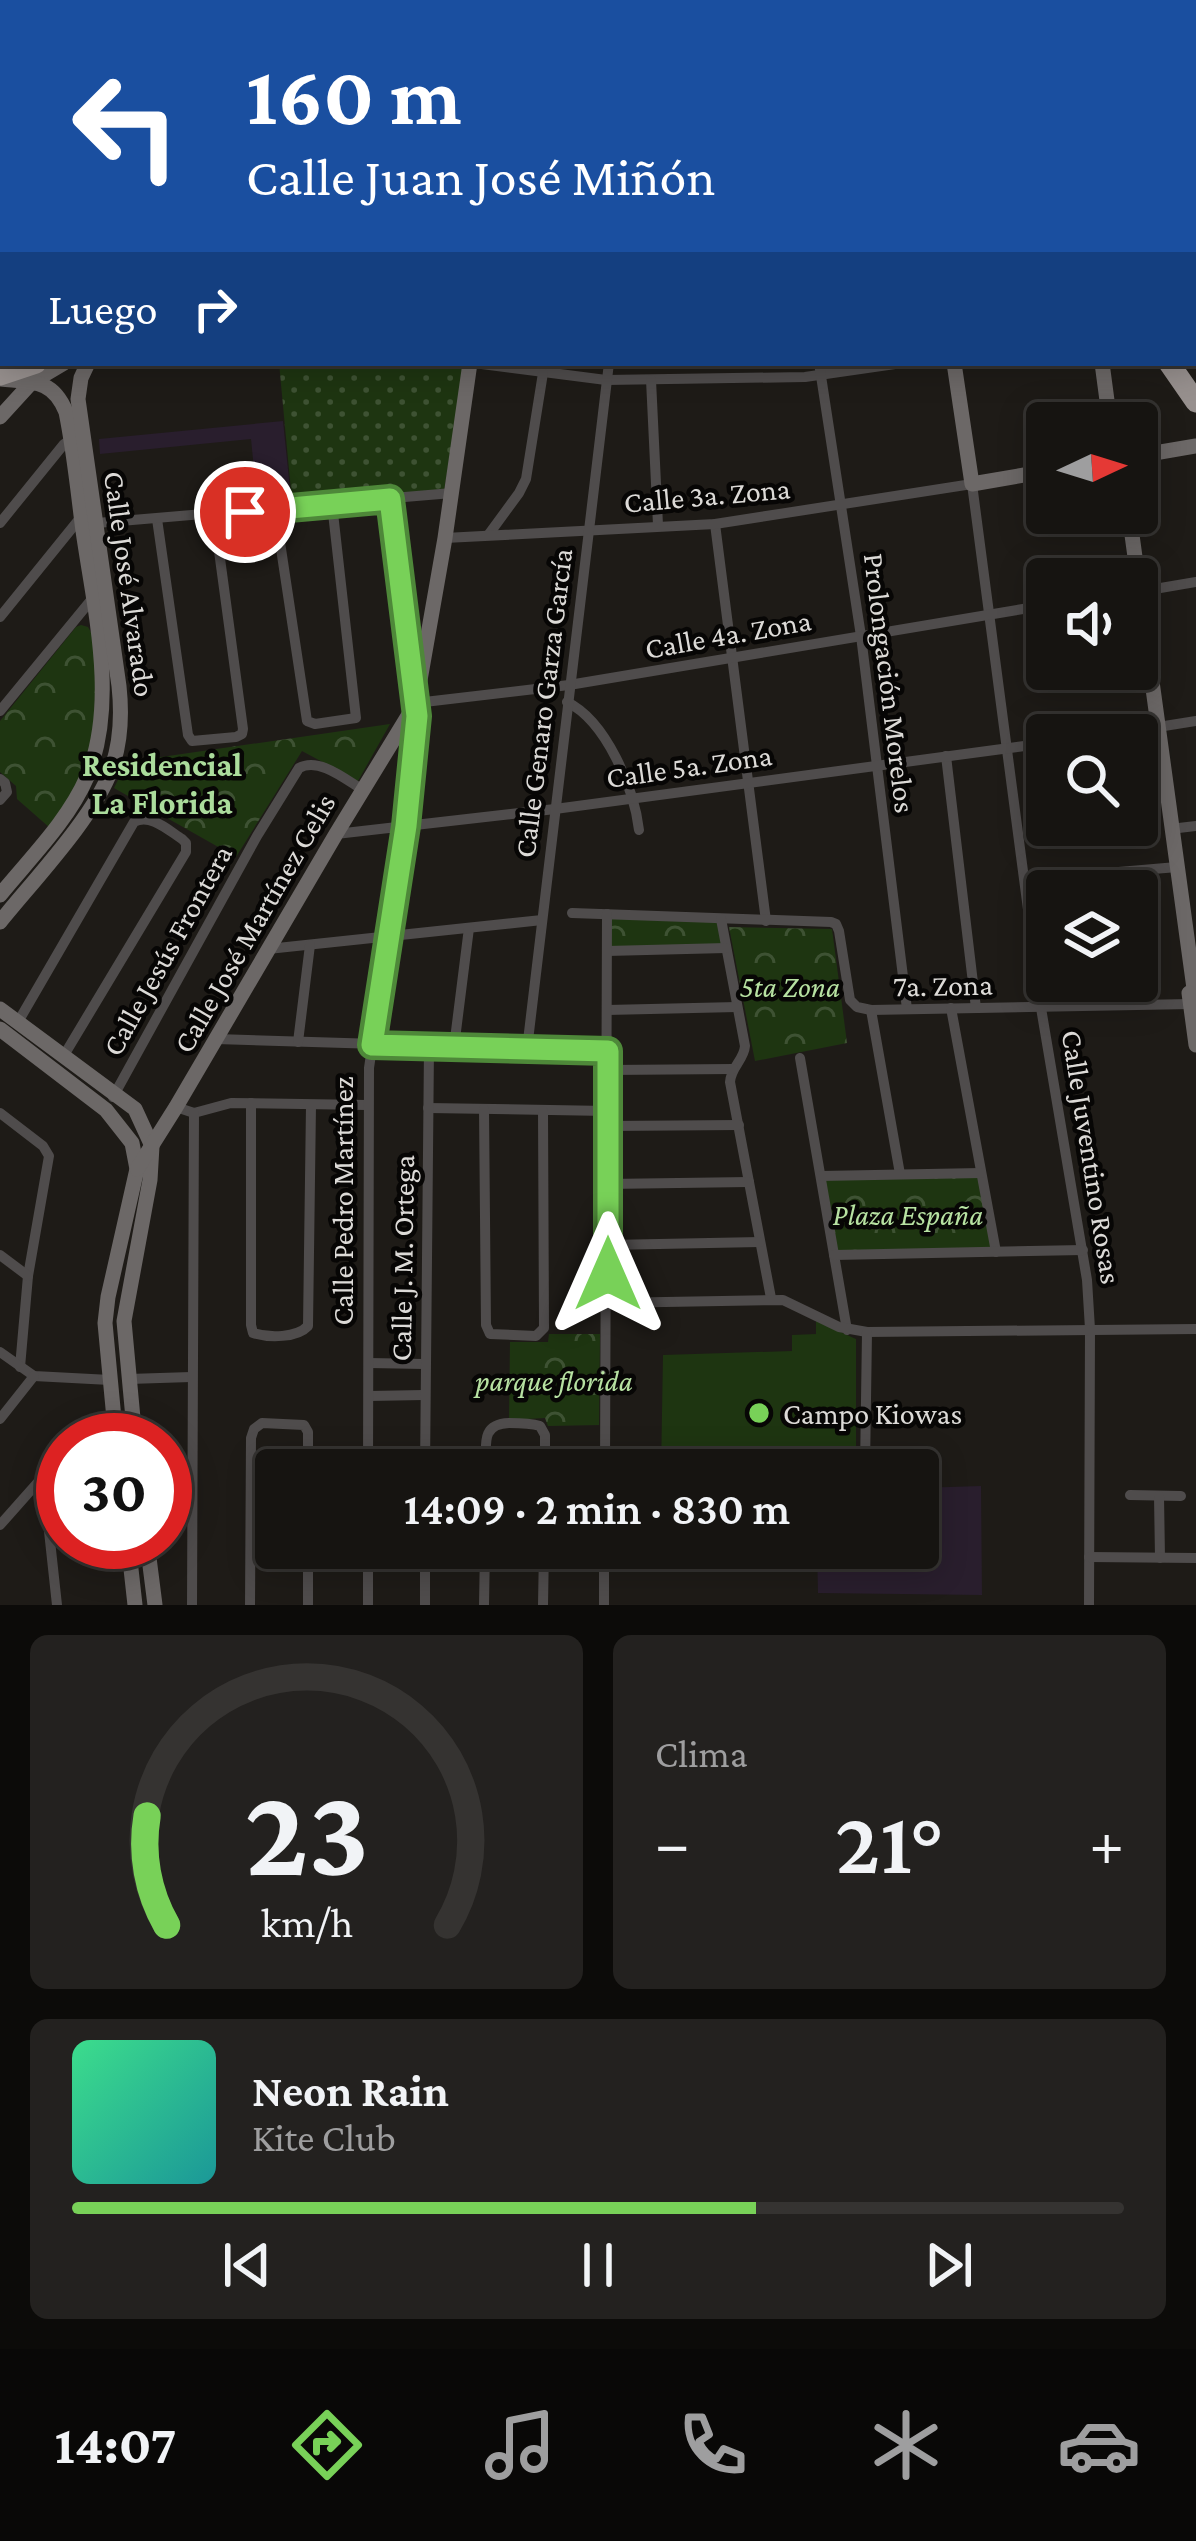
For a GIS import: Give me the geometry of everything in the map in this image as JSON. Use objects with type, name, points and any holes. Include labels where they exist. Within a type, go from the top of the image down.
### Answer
[{"type":"highway","points":[[1169,366],[1190,394]]},
{"type":"highway","points":[[0,377],[34,373]]},
{"type":"street","name":"Calle José Alvarado","points":[[0,922],[106,783],[120,730],[121,701],[77,435],[78,387],[87,366]]},
{"type":"street","name":"Calle Pedro Martínez","points":[[368,1449],[367,1105],[372,1045],[406,826],[416,704],[472,366]]},
{"type":"street","points":[[493,366],[607,380],[861,366]]},
{"type":"street","name":"Calle Genaro Garza García","points":[[527,1049],[609,366]]},
{"type":"street","name":"Calle Juventino Rosas","points":[[954,366],[1041,1008],[1083,1250],[1090,1329],[1089,1605]]},
{"type":"street","points":[[1102,366],[1107,402]]},
{"type":"street","name":"Prolongación Morelos","points":[[820,369],[862,636],[907,1009]]},
{"type":"street","points":[[0,417],[34,373],[59,396]]},
{"type":"street","points":[[489,534],[526,479],[543,373]]},
{"type":"street","points":[[652,380],[658,525]]},
{"type":"street","points":[[18,396],[59,396]]},
{"type":"street","name":"Calle José Alvarado","points":[[59,396],[77,435]]},
{"type":"street","points":[[0,523],[77,435]]},
{"type":"street","points":[[1158,452],[1196,446]]},
{"type":"street","points":[[972,484],[1026,475]]},
{"type":"street","name":"Calle 3a. Zona","points":[[445,538],[715,524],[972,484]]},
{"type":"street","points":[[0,616],[89,520],[157,519],[452,493]]},
{"type":"street","points":[[390,499],[416,704]]},
{"type":"street","points":[[275,509],[307,722],[315,724],[356,718],[332,504]]},
{"type":"street","points":[[157,519],[192,741],[236,737],[242,734],[243,724],[214,514]]},
{"type":"street","points":[[572,913],[766,921],[715,524]]},
{"type":"street","name":"Calle José Alvarado","points":[[0,896],[70,807],[94,757],[103,701],[92,598],[95,564]]},
{"type":"street","points":[[1158,585],[1196,582]]},
{"type":"street","points":[[0,711],[92,598]]},
{"type":"street","name":"Calle 4a. Zona","points":[[416,704],[569,685],[1026,608]]},
{"type":"street","points":[[567,702],[590,718],[616,761],[639,830]]},
{"type":"street","name":"Calle José Martínez Celis","points":[[137,1169],[416,704]]},
{"type":"street","points":[[1158,728],[1196,722]]},
{"type":"street","name":"Calle 5a. Zona","points":[[336,834],[1026,745]]},
{"type":"street","points":[[1158,752],[1192,977],[1195,1035]]},
{"type":"street","points":[[946,756],[976,1008]]},
{"type":"street","name":"Calle Jesús Frontera","points":[[106,1110],[299,768],[316,764],[363,790]]},
{"type":"street","points":[[0,779],[3,796]]},
{"type":"street","points":[[18,1022],[134,822],[149,819],[182,839],[187,847],[63,1057]]},
{"type":"street","points":[[1168,829],[1196,826]]},
{"type":"street","points":[[1024,880],[1174,867]]},
{"type":"street","points":[[605,1449],[607,914]]},
{"type":"street","points":[[721,919],[744,1052],[730,1082],[771,1298]]},
{"type":"street","points":[[268,949],[542,920]]},
{"type":"street","name":"7a. Zona","points":[[766,921],[836,924],[850,1000],[856,1007],[871,1010],[1193,1004]]},
{"type":"street","points":[[454,1047],[469,928]]},
{"type":"street","points":[[298,1042],[310,945]]},
{"type":"street","points":[[607,951],[726,948]]},
{"type":"street","points":[[607,1010],[737,1007]]},
{"type":"street","points":[[0,1009],[134,1109],[152,1146],[150,1180],[125,1305],[133,1413]]},
{"type":"street","points":[[951,1009],[996,1252]]},
{"type":"street","points":[[871,1010],[900,1174]]},
{"type":"street","points":[[0,1029],[106,1110],[132,1143],[137,1169],[105,1314],[114,1413]]},
{"type":"street","points":[[217,1039],[608,1051]]},
{"type":"street","name":"Calle J. M. Ortega","points":[[425,1449],[429,1047]]},
{"type":"street","points":[[800,1058],[847,1330]]},
{"type":"street","points":[[608,1070],[733,1069]]},
{"type":"street","points":[[134,1109],[176,1108],[194,1113],[251,1102],[367,1105]]},
{"type":"street","points":[[251,1102],[251,1325],[261,1336],[296,1334],[305,1330],[309,1320],[310,1105]]},
{"type":"street","points":[[428,1108],[607,1111]]},
{"type":"street","points":[[484,1109],[485,1325],[490,1334],[541,1334],[543,1111]]},
{"type":"street","points":[[192,1605],[194,1113]]},
{"type":"street","points":[[3,1120],[43,1146],[49,1156],[28,1276],[20,1367]]},
{"type":"street","points":[[607,1126],[739,1125]]},
{"type":"street","points":[[821,1176],[981,1173]]},
{"type":"street","points":[[608,1184],[749,1182]]},
{"type":"street","points":[[608,1245],[760,1242]]},
{"type":"street","points":[[834,1255],[1083,1250]]},
{"type":"street","points":[[0,1256],[28,1276]]},
{"type":"street","points":[[608,1303],[771,1298],[792,1302],[847,1330],[867,1332],[1196,1329]]},
{"type":"street","points":[[865,1449],[867,1332]]},
{"type":"street","points":[[0,1352],[34,1376],[110,1380]]},
{"type":"street","points":[[369,1363],[424,1364]]},
{"type":"street","points":[[0,1420],[34,1376]]},
{"type":"street","points":[[129,1378],[191,1377]]},
{"type":"street","points":[[369,1396],[424,1395]]},
{"type":"street","points":[[250,1605],[252,1433],[257,1425],[296,1422],[306,1428],[307,1449]]},
{"type":"street","points":[[487,1449],[487,1434],[501,1423],[532,1424],[543,1430],[544,1449]]},
{"type":"street","points":[[0,1525],[36,1484]]},
{"type":"street","points":[[1130,1495],[1181,1496]]},
{"type":"street","points":[[1160,1496],[1160,1558]]},
{"type":"street","points":[[1089,1557],[1196,1558]]},
{"type":"street","points":[[54,1569],[58,1605]]},
{"type":"street","points":[[131,1569],[135,1605]]},
{"type":"street","points":[[151,1569],[155,1605]]},
{"type":"street","points":[[308,1569],[308,1605]]},
{"type":"street","points":[[368,1569],[368,1605]]},
{"type":"street","points":[[425,1569],[425,1605]]},
{"type":"street","points":[[484,1605],[485,1569]]},
{"type":"street","points":[[544,1569],[544,1605]]},
{"type":"street","points":[[604,1569],[604,1605]]},
{"type":"shaded area","points":[[283,421],[291,499],[257,500],[251,439],[100,454],[99,439]]},
{"type":"shaded area","points":[[981,1486],[982,1595],[818,1593],[817,1569],[939,1569],[939,1487]]},
{"type":"green space","points":[[279,366],[465,366],[444,491],[292,501]]},
{"type":"green space","points":[[81,625],[93,636],[96,657],[94,734],[78,785],[50,828],[17,799],[16,786],[0,772],[0,721]]},
{"type":"green space","points":[[390,724],[358,781],[302,751],[236,857],[114,788],[127,762]]},
{"type":"green space","points":[[607,914],[721,919],[726,948],[607,951]]},
{"type":"green space","name":"5ta Zona","points":[[729,927],[832,929],[847,1043],[755,1061]]},
{"type":"green space","name":"Plaza España","points":[[981,1173],[996,1252],[834,1255],[821,1176]]},
{"type":"green space","name":"Campo Kiowas","points":[[816,1321],[856,1339],[856,1449],[661,1449],[663,1355],[792,1351],[792,1335],[816,1334]]},
{"type":"green space","name":"parque florida","points":[[549,1334],[600,1334],[599,1425],[548,1426],[545,1418],[509,1420],[510,1342],[548,1342]]},
{"type":"place","name":"Campo Kiowas","points":[[759,1413]]},
{"type":"district","name":"Residencial La Florida","points":[[162,783]]},
{"type":"route","points":[[245,512],[390,499],[417,716],[406,826],[372,1045],[608,1051],[608,1274]]}]
